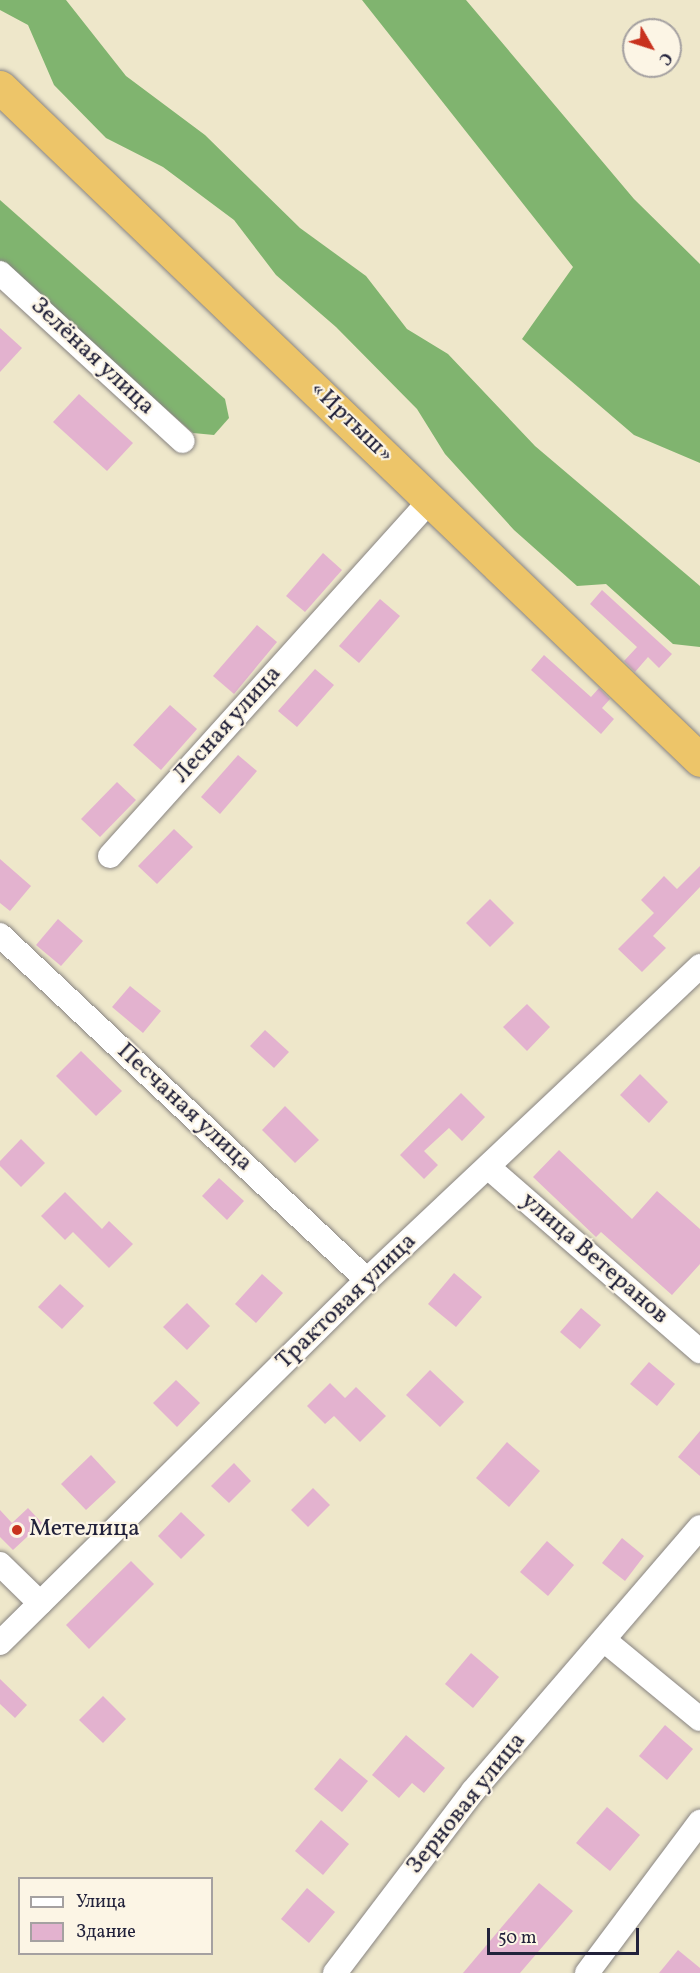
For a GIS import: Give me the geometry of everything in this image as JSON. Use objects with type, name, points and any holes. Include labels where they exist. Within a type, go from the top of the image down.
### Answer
[{"type":"highway","name":"«Иртыш»","points":[[0,87],[700,760]]},
{"type":"street","name":"Зелёная улица","points":[[0,273],[183,441]]},
{"type":"street","name":"Лесная улица","points":[[110,856],[431,500]]},
{"type":"street","name":"Песчаная улица","points":[[0,935],[367,1280]]},
{"type":"street","name":"Трактовая улица","points":[[0,1643],[367,1280],[700,966]]},
{"type":"street","name":"улица Ветеранов","points":[[488,1167],[700,1351]]},
{"type":"street","name":"Зерновая улица","points":[[335,1973],[473,1791],[700,1527]]},
{"type":"street","points":[[0,1564],[40,1603]]},
{"type":"street","points":[[604,1640],[700,1719]]},
{"type":"street","points":[[587,1973],[700,1822]]},
{"type":"green space","points":[[0,0],[66,0],[126,76],[205,135],[300,228],[366,276],[407,329],[448,354],[535,446],[700,586],[700,647],[673,644],[606,584],[577,586],[514,530],[445,454],[417,409],[336,327],[276,275],[234,220],[163,167],[106,138],[54,85],[28,25],[0,10]]},
{"type":"green space","points":[[362,0],[466,0],[634,199],[700,264],[700,463],[634,435],[522,339],[573,267]]},
{"type":"green space","points":[[0,200],[225,399],[229,418],[214,435],[193,433],[0,262]]},
{"type":"building","points":[[0,328],[22,348],[0,372]]},
{"type":"building","points":[[79,394],[133,443],[107,471],[53,422]]},
{"type":"building","points":[[323,553],[342,570],[305,612],[286,596]]},
{"type":"building","points":[[602,590],[672,654],[659,668],[648,657],[635,672],[624,661],[637,647],[590,604]]},
{"type":"building","points":[[380,599],[400,616],[359,663],[339,646]]},
{"type":"building","points":[[257,625],[277,642],[234,694],[213,676]]},
{"type":"building","points":[[544,655],[591,697],[599,688],[610,699],[602,708],[614,719],[601,734],[531,670]]},
{"type":"building","points":[[315,669],[334,685],[297,727],[278,711]]},
{"type":"building","points":[[170,705],[197,729],[161,770],[133,745]]},
{"type":"building","points":[[238,755],[257,771],[220,814],[201,797]]},
{"type":"building","points":[[117,782],[136,800],[100,837],[81,819]]},
{"type":"building","points":[[174,829],[193,847],[157,884],[138,866]]},
{"type":"building","points":[[0,859],[31,886],[10,911],[0,903]]},
{"type":"building","points":[[700,866],[700,887],[653,936],[666,948],[642,972],[618,949],[654,913],[641,900],[664,876],[677,889]]},
{"type":"building","points":[[490,899],[514,923],[490,947],[466,923]]},
{"type":"building","points":[[58,919],[83,941],[61,966],[36,945]]},
{"type":"building","points":[[130,986],[161,1011],[143,1033],[112,1007]]},
{"type":"building","points":[[527,1004],[550,1027],[527,1051],[503,1027]]},
{"type":"building","points":[[265,1030],[289,1052],[274,1068],[250,1046]]},
{"type":"building","points":[[81,1051],[122,1091],[96,1116],[56,1076]]},
{"type":"building","points":[[640,1074],[668,1102],[649,1123],[620,1095]]},
{"type":"building","points":[[461,1093],[485,1117],[462,1141],[449,1128],[424,1151],[438,1165],[424,1179],[400,1155]]},
{"type":"building","points":[[285,1106],[319,1140],[295,1163],[262,1130]]},
{"type":"building","points":[[21,1139],[45,1163],[21,1187],[0,1166],[0,1161]]},
{"type":"building","points":[[559,1150],[632,1219],[657,1191],[700,1229],[700,1264],[672,1295],[601,1232],[596,1237],[533,1177]]},
{"type":"building","points":[[219,1178],[244,1201],[227,1220],[202,1196]]},
{"type":"building","points":[[65,1192],[102,1229],[109,1221],[133,1244],[109,1268],[73,1232],[65,1240],[41,1216]]},
{"type":"building","points":[[454,1273],[482,1297],[456,1327],[428,1304]]},
{"type":"building","points":[[262,1274],[283,1293],[256,1323],[235,1304]]},
{"type":"building","points":[[60,1284],[84,1306],[62,1329],[38,1307]]},
{"type":"building","points":[[187,1303],[210,1326],[187,1350],[163,1327]]},
{"type":"building","points":[[581,1308],[601,1325],[580,1349],[560,1332]]},
{"type":"building","points":[[649,1362],[675,1384],[657,1406],[630,1384]]},
{"type":"building","points":[[430,1370],[464,1402],[440,1427],[406,1395]]},
{"type":"building","points":[[176,1380],[200,1403],[177,1427],[153,1403]]},
{"type":"building","points":[[330,1383],[345,1398],[356,1387],[386,1416],[360,1442],[334,1416],[325,1424],[307,1406]]},
{"type":"building","points":[[700,1431],[700,1476],[678,1457]]},
{"type":"building","points":[[507,1442],[540,1471],[509,1507],[476,1478]]},
{"type":"building","points":[[91,1455],[116,1482],[86,1510],[61,1484]]},
{"type":"building","points":[[234,1463],[251,1481],[229,1503],[211,1486]]},
{"type":"building","points":[[313,1488],[330,1505],[308,1527],[291,1510]]},
{"type":"building","name":"Метелица","points":[[28,1508],[42,1523],[13,1550],[0,1537],[0,1510],[12,1523]]},
{"type":"building","points":[[181,1512],[205,1535],[181,1559],[158,1536]]},
{"type":"building","points":[[622,1538],[644,1556],[625,1581],[602,1563]]},
{"type":"building","points":[[547,1541],[574,1565],[548,1596],[520,1572]]},
{"type":"building","points":[[131,1561],[154,1584],[89,1649],[66,1625]]},
{"type":"building","points":[[471,1653],[499,1677],[473,1708],[445,1684]]},
{"type":"building","points":[[0,1679],[27,1705],[15,1718],[0,1704]]},
{"type":"building","points":[[103,1696],[126,1719],[103,1743],[79,1720]]},
{"type":"building","points":[[665,1725],[693,1749],[667,1780],[639,1756]]},
{"type":"building","points":[[406,1735],[445,1768],[424,1793],[412,1783],[399,1798],[372,1775]]},
{"type":"building","points":[[340,1758],[368,1781],[342,1812],[314,1789]]},
{"type":"building","points":[[607,1807],[640,1835],[610,1871],[576,1843]]},
{"type":"building","points":[[321,1820],[349,1844],[323,1875],[295,1851]]},
{"type":"building","points":[[539,1883],[573,1911],[520,1973],[463,1973]]},
{"type":"building","points":[[307,1888],[335,1912],[309,1943],[281,1919]]},
{"type":"building","points":[[678,1950],[700,1968],[700,1973],[659,1973]]},
{"type":"place","name":"Метелица","points":[[17,1530]]}]
